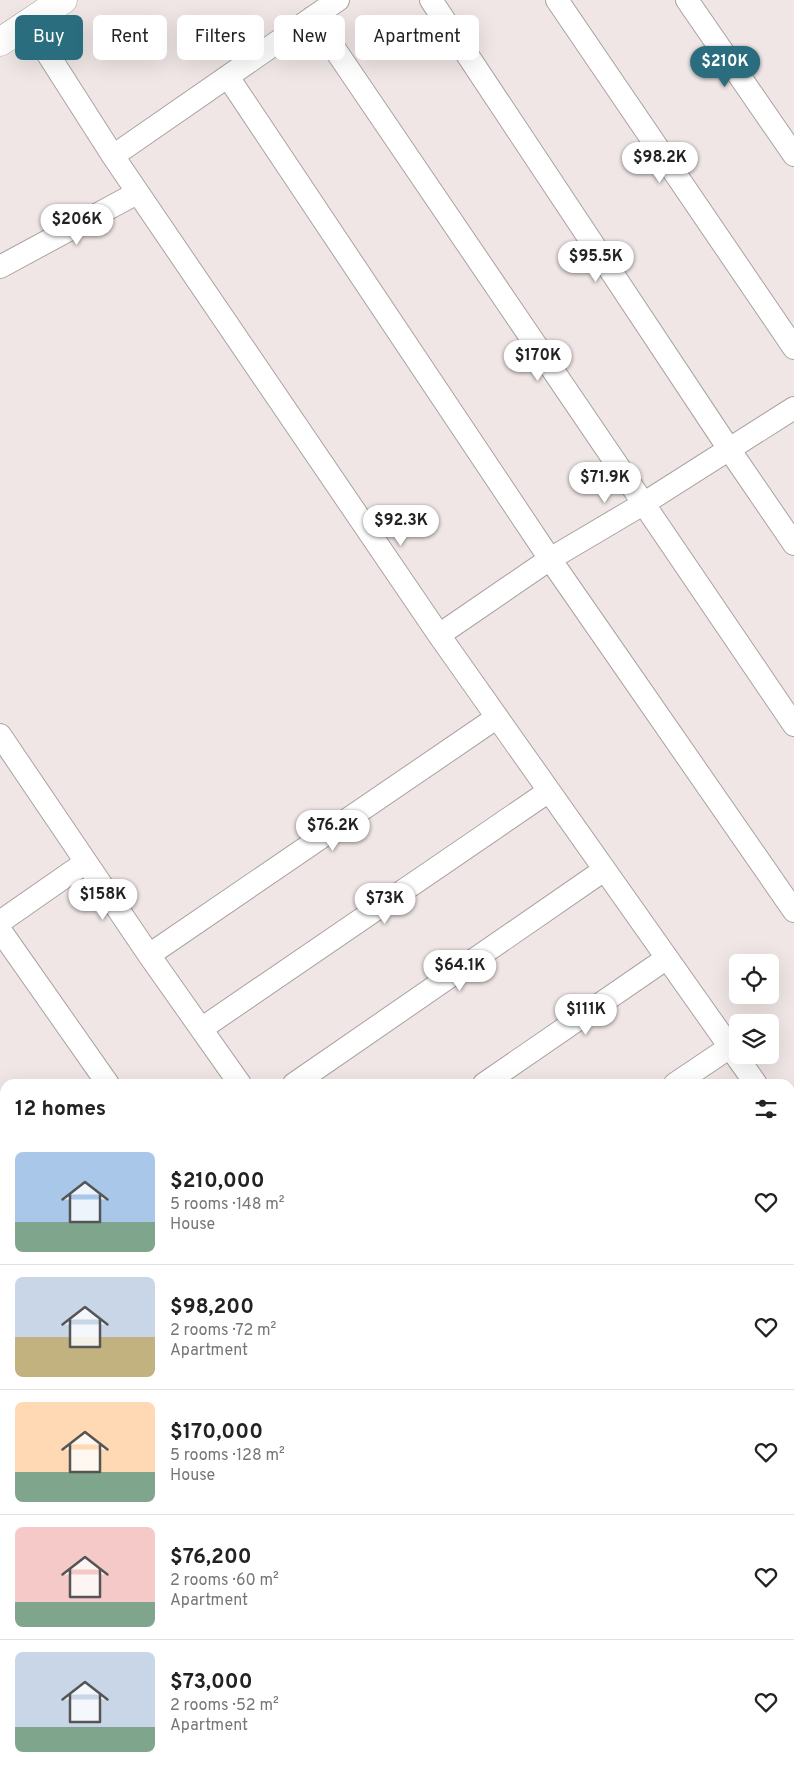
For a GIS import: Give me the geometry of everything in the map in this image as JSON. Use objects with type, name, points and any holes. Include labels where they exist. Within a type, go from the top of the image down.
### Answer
[{"type":"street","points":[[40,15],[63,0]]},
{"type":"street","points":[[316,15],[338,0]]},
{"type":"street","points":[[431,0],[794,544]]},
{"type":"street","points":[[557,0],[794,348]]},
{"type":"street","points":[[688,0],[794,155]]},
{"type":"street","points":[[0,42],[15,32]]},
{"type":"street","points":[[112,156],[274,45]]},
{"type":"street","points":[[51,60],[112,156],[496,718],[729,1046]]},
{"type":"street","points":[[342,60],[794,725]]},
{"type":"street","points":[[228,77],[550,559],[794,911]]},
{"type":"street","points":[[0,267],[137,192]]},
{"type":"street","points":[[439,635],[550,559],[643,504],[794,408]]},
{"type":"street","points":[[149,955],[496,718]]},
{"type":"street","points":[[0,735],[149,955],[236,1079]]},
{"type":"street","points":[[201,1029],[549,791]]},
{"type":"street","points":[[0,922],[86,862]]},
{"type":"street","points":[[301,1079],[604,870]]},
{"type":"street","points":[[0,930],[104,1079]]},
{"type":"street","points":[[491,1079],[667,958]]},
{"type":"street","points":[[682,1079],[729,1048]]},
{"type":"street","points":[[742,1064],[752,1079]]}]
